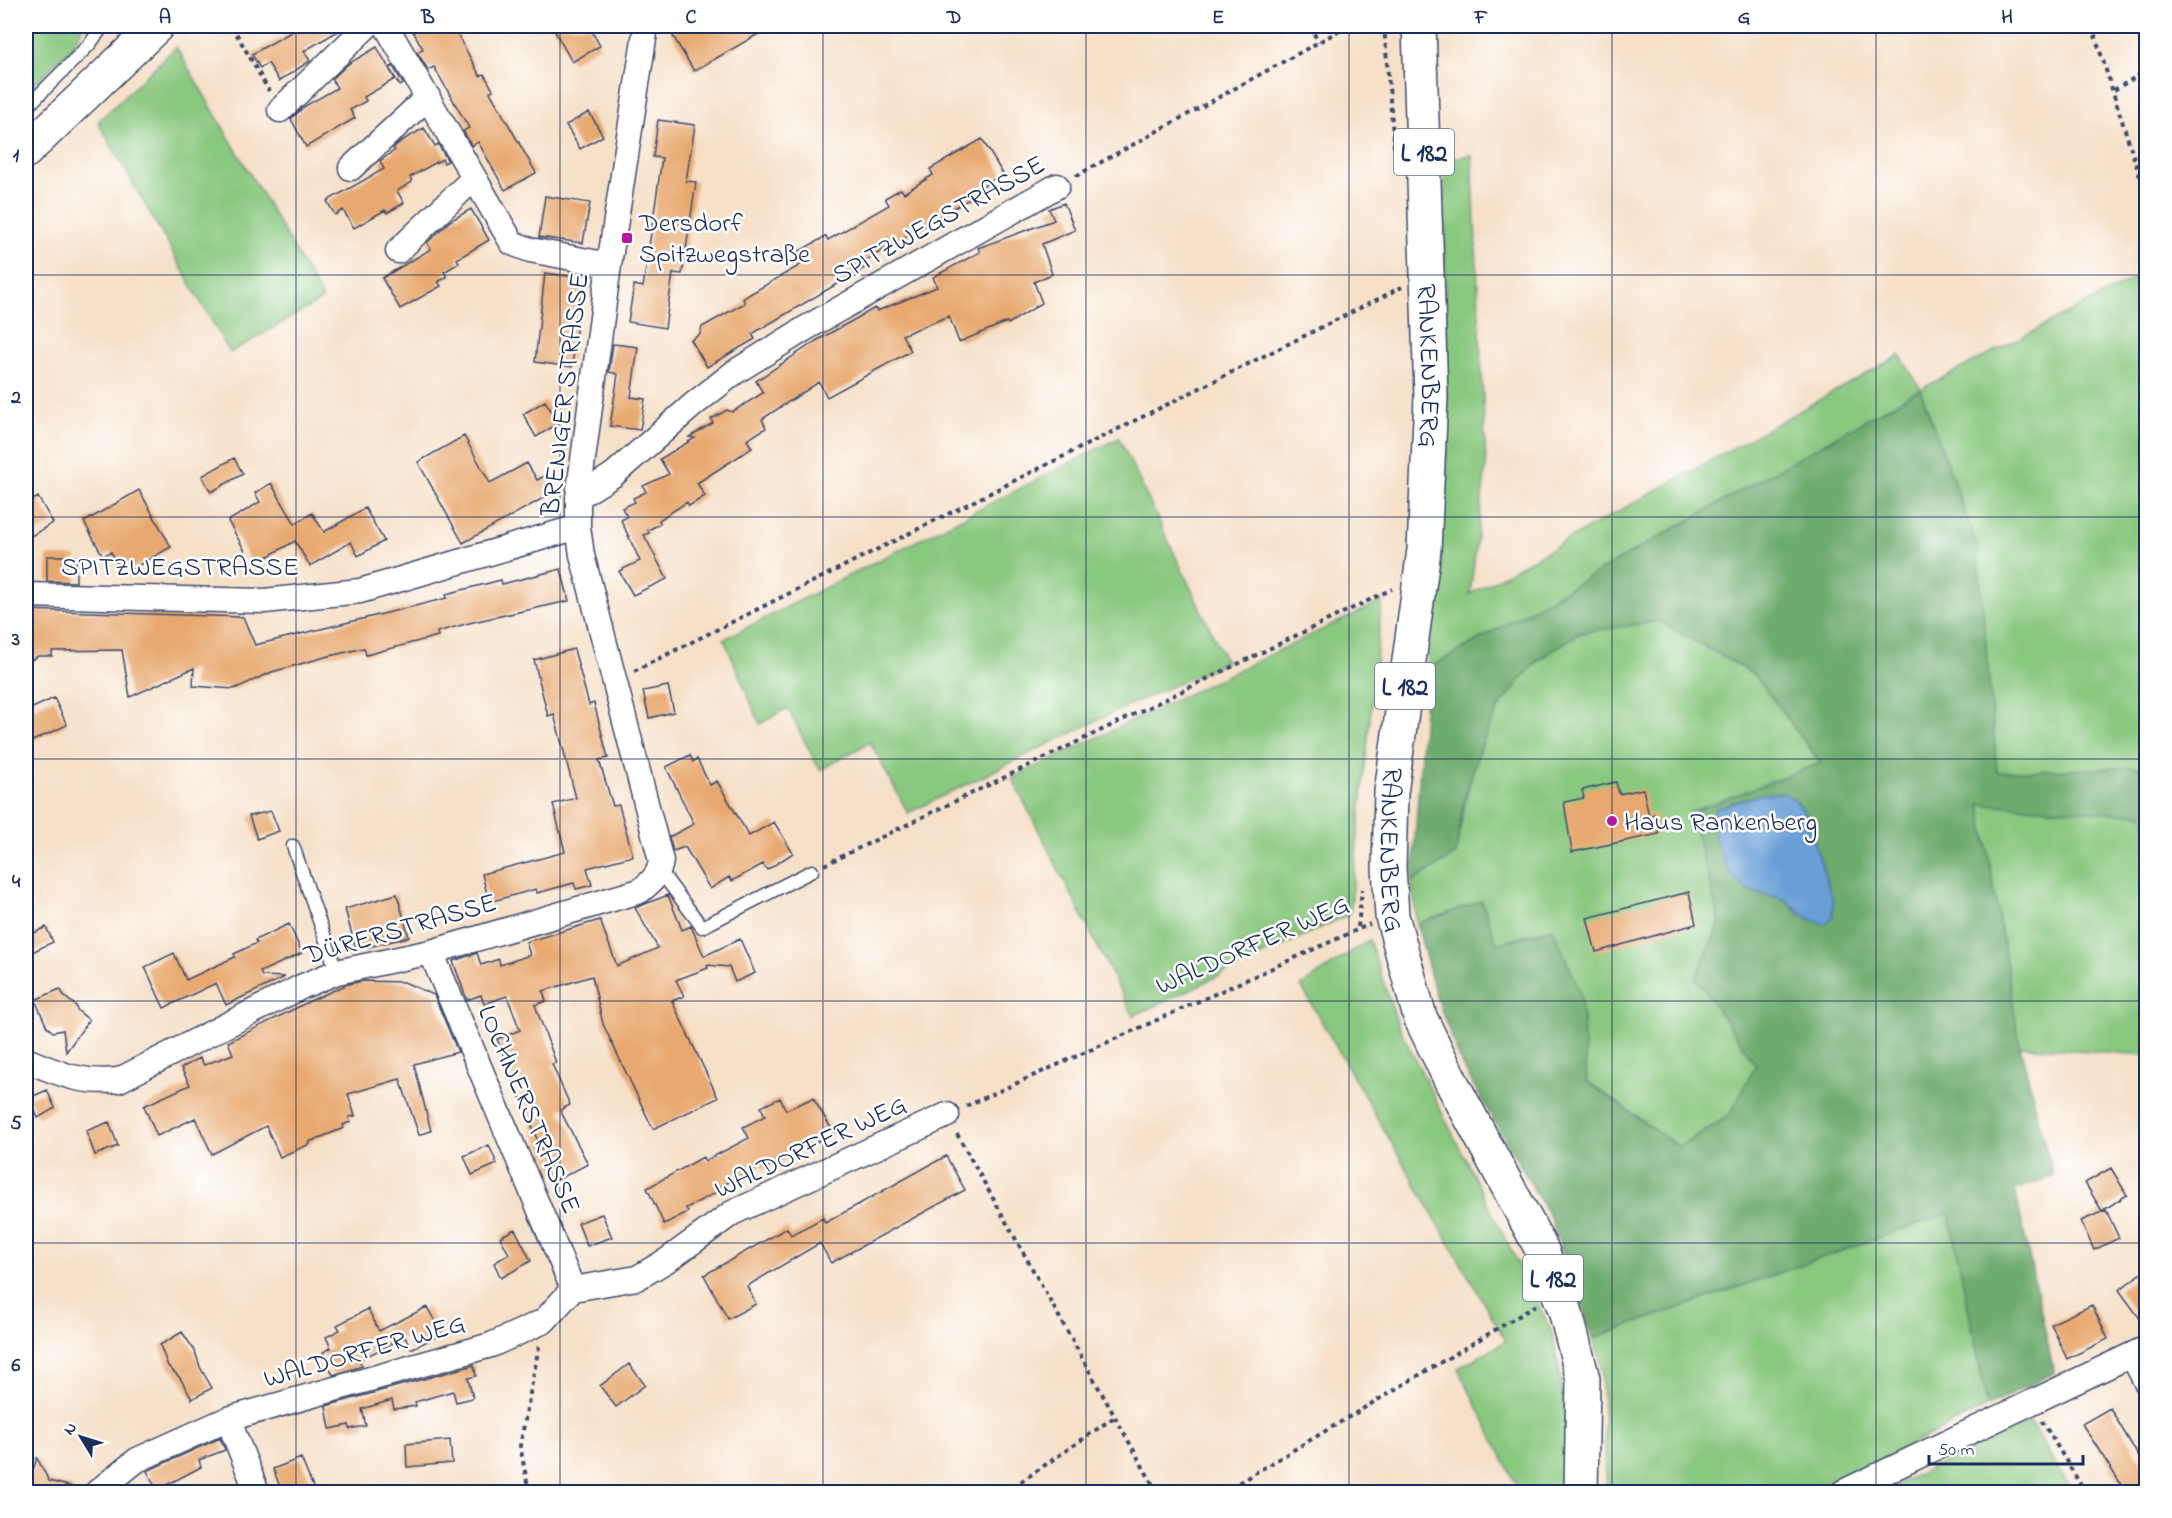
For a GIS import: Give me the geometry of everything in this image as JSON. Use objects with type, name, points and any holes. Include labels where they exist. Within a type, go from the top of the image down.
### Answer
[{"type":"main road","points":[[26,151],[157,26]]},
{"type":"main road","name":"RANKENBERG","points":[[1419,26],[1431,397],[1424,550],[1391,793],[1389,867],[1392,916],[1420,1017],[1452,1083],[1541,1248],[1558,1292],[1583,1379],[1581,1492]]},
{"type":"street","points":[[280,110],[367,26]]},
{"type":"street","points":[[386,26],[512,243],[530,250],[609,265]]},
{"type":"street","name":"BRENIGER STRASSE","points":[[646,26],[609,265],[578,497],[578,527],[582,555],[661,861],[660,871]]},
{"type":"street","points":[[351,168],[428,97]]},
{"type":"street","points":[[398,251],[474,178]]},
{"type":"street","name":"SPITZWEGSTRASSE","points":[[578,497],[613,476],[694,404],[735,372],[806,328],[1057,186]]},
{"type":"street","name":"SPITZWEGSTRASSE","points":[[26,595],[264,601],[360,591],[578,527]]},
{"type":"street","name":"DÜRERSTRASSE","points":[[32,1063],[72,1078],[95,1082],[119,1080],[303,986],[337,972],[431,952],[640,891],[653,881],[660,871]]},
{"type":"street","name":"LOCHNERSTRASSE","points":[[431,952],[573,1289]]},
{"type":"street","points":[[26,1040],[32,1063]]},
{"type":"street","name":"WALDORFER WEG","points":[[97,1492],[137,1460],[228,1419],[491,1345],[544,1321],[573,1289],[637,1278],[669,1259],[732,1213],[947,1115]]},
{"type":"street","points":[[1842,1492],[2139,1351],[2146,1382]]},
{"type":"street","points":[[228,1419],[257,1492]]},
{"type":"lane","points":[[26,108],[89,45],[103,26]]},
{"type":"lane","points":[[293,846],[337,972]]},
{"type":"lane","points":[[660,871],[702,927],[812,871]]},
{"type":"path","points":[[232,26],[280,110]]},
{"type":"path","points":[[1309,26],[1319,42]]},
{"type":"path","name":"SPITZWEGSTRASSE","points":[[1057,186],[1348,26]]},
{"type":"path","points":[[2092,26],[2146,196]]},
{"type":"path","points":[[2114,90],[2146,71]]},
{"type":"path","points":[[616,680],[1406,285]]},
{"type":"path","points":[[812,871],[1395,587]]},
{"type":"path","name":"WALDORFER WEG","points":[[947,1115],[1347,932],[1392,916]]},
{"type":"path","points":[[947,1115],[1157,1492]]},
{"type":"path","points":[[1224,1492],[1558,1292]]},
{"type":"path","points":[[530,1492],[520,1446],[544,1321]]},
{"type":"path","points":[[2031,1403],[2085,1492]]},
{"type":"path","points":[[1006,1492],[1116,1416]]},
{"type":"green space","points":[[26,26],[83,26],[73,46],[26,92]]},
{"type":"green space","points":[[176,47],[323,299],[230,353],[98,122]]},
{"type":"green space","points":[[1472,155],[1486,466],[1470,594],[1900,355],[1921,389],[2146,273],[2146,767],[1997,773],[1977,546],[1920,389],[1427,669],[1446,488],[1444,160]]},
{"type":"green space","points":[[1920,389],[1977,545],[1997,772],[2146,767],[2146,815],[1980,804],[2020,1046],[2053,1176],[2015,1190],[2054,1373],[1988,1406],[1949,1213],[1593,1338],[1551,1219],[1462,1065],[1436,996],[1417,924],[1482,901],[1497,944],[1553,928],[1581,995],[1587,1081],[1679,1147],[1729,1116],[1756,1065],[1696,978],[1720,923],[1691,812],[1821,763],[1754,674],[1659,621],[1580,633],[1538,659],[1499,707],[1479,750],[1464,800],[1456,854],[1412,882],[1427,669]],"holes":[[[1783,793],[1805,812],[1833,901],[1802,916],[1786,900],[1770,895],[1731,802],[1762,794]]]},
{"type":"green space","points":[[1119,438],[1226,662],[1112,713],[908,813],[870,742],[820,770],[787,708],[760,724],[724,639]]},
{"type":"green space","points":[[1382,601],[1350,914],[1133,1016],[1012,778]]},
{"type":"green space","points":[[1659,621],[1754,674],[1821,763],[1691,813],[1720,923],[1696,978],[1756,1065],[1729,1116],[1679,1147],[1587,1081],[1581,995],[1496,944],[1482,901],[1417,924],[1412,882],[1456,854],[1474,766],[1484,738],[1497,711],[1534,665],[1579,634]]},
{"type":"green space","points":[[1980,804],[2146,815],[2146,1055],[2020,1046]]},
{"type":"green space","points":[[1369,940],[1398,1025],[1551,1330],[1565,1411],[1569,1492],[1520,1492],[1458,1368],[1506,1341],[1301,986]]},
{"type":"green space","points":[[1949,1213],[1988,1406],[1815,1492],[1607,1492],[1601,1362],[1593,1338]]},
{"type":"green space","points":[[2030,1422],[2073,1492],[1889,1492],[1887,1489]]},
{"type":"water","points":[[1783,793],[1795,800],[1805,812],[1833,901],[1833,917],[1825,924],[1807,917],[1781,898],[1749,890],[1733,876],[1720,854],[1714,829],[1716,808],[1762,794]]},
{"type":"building","points":[[289,26],[347,26],[304,51],[310,61],[279,81],[268,63],[260,68],[252,54],[293,31]]},
{"type":"building","points":[[410,26],[453,26],[480,76],[484,74],[493,90],[490,92],[536,173],[505,190],[478,142],[472,146],[463,131],[469,128],[434,67],[428,70],[417,52],[423,49]]},
{"type":"building","points":[[552,26],[589,26],[600,46],[572,62]]},
{"type":"building","points":[[680,26],[772,26],[694,71],[670,31]]},
{"type":"building","points":[[377,47],[395,79],[364,97],[366,101],[350,110],[355,118],[306,147],[291,119],[305,106],[337,88],[332,79],[348,64]]},
{"type":"building","points":[[393,66],[403,84],[400,86],[389,68]]},
{"type":"building","points":[[589,112],[603,136],[580,149],[566,125]]},
{"type":"building","points":[[658,120],[695,125],[686,181],[696,182],[682,274],[673,273],[665,328],[628,322],[634,285],[643,287],[654,213],[662,158],[653,157]]},
{"type":"building","points":[[424,128],[435,146],[438,144],[448,161],[444,163],[442,159],[410,177],[412,182],[397,191],[404,203],[387,213],[385,210],[354,228],[343,210],[335,215],[327,201],[384,169],[380,161],[395,150],[393,148],[403,140]]},
{"type":"building","points":[[982,139],[1003,174],[976,190],[978,194],[863,262],[866,267],[752,334],[755,339],[707,367],[691,340],[700,334],[702,327],[745,303],[743,299],[750,294],[804,263],[798,252],[826,236],[828,240],[889,205],[885,198],[901,189],[904,193],[933,175],[930,169]]},
{"type":"building","points":[[545,196],[590,203],[583,243],[539,237]]},
{"type":"building","points":[[1064,203],[1075,230],[1042,244],[1052,274],[1034,282],[1042,303],[1008,324],[1007,322],[959,342],[949,316],[902,335],[911,351],[827,397],[819,382],[762,419],[766,428],[747,440],[752,448],[697,483],[705,496],[689,506],[687,502],[659,520],[660,524],[648,530],[649,533],[644,535],[667,579],[633,595],[619,571],[640,561],[621,520],[627,517],[622,508],[635,502],[633,498],[646,492],[643,486],[669,474],[660,459],[695,438],[689,437],[713,423],[711,419],[727,410],[732,412],[763,393],[756,381],[816,341],[875,308],[877,311],[937,287],[933,277],[980,252],[978,248],[1054,220],[1049,209]]},
{"type":"building","points":[[471,209],[489,240],[457,259],[459,263],[444,272],[447,277],[438,282],[441,286],[400,309],[382,278],[431,249],[427,243],[450,221]]},
{"type":"building","points":[[545,273],[582,278],[572,367],[535,362]]},
{"type":"building","points":[[613,344],[638,347],[631,397],[645,399],[640,430],[610,426],[618,374],[609,372]]},
{"type":"building","points":[[545,401],[559,423],[536,437],[523,414]]},
{"type":"building","points":[[464,436],[490,483],[527,463],[537,480],[545,476],[554,492],[463,543],[418,462]]},
{"type":"building","points":[[234,458],[243,474],[211,492],[202,476]]},
{"type":"building","points":[[271,483],[295,524],[312,513],[324,532],[365,508],[384,541],[358,556],[351,542],[310,566],[295,541],[253,565],[228,521],[260,502],[255,493]]},
{"type":"building","points":[[139,490],[171,547],[123,574],[111,552],[103,556],[84,522]]},
{"type":"building","points":[[38,497],[53,523],[26,539],[26,504]]},
{"type":"building","points":[[47,556],[76,556],[76,582],[47,581]]},
{"type":"building","points":[[561,569],[569,601],[473,622],[437,632],[438,636],[366,655],[364,648],[325,657],[272,672],[234,689],[193,686],[194,668],[130,697],[122,650],[52,651],[52,656],[38,656],[26,663],[26,610],[243,617],[255,645],[447,598],[446,594],[501,580],[502,584]]},
{"type":"building","points":[[574,649],[589,705],[594,703],[608,758],[599,760],[613,806],[619,805],[633,856],[587,868],[592,885],[576,889],[574,883],[537,893],[536,889],[489,902],[482,874],[565,852],[553,804],[576,798],[554,714],[548,716],[534,660]]},
{"type":"building","points":[[668,686],[674,712],[649,718],[643,691]]},
{"type":"building","points":[[54,698],[67,725],[26,744],[26,711]]},
{"type":"building","points":[[690,755],[693,762],[697,759],[710,785],[717,781],[749,836],[774,822],[793,853],[767,870],[763,864],[732,881],[729,877],[710,889],[685,847],[673,851],[669,837],[694,824],[666,767]]},
{"type":"building","name":"Haus Rankenberg","points":[[1616,782],[1619,794],[1643,789],[1649,816],[1655,814],[1659,834],[1572,852],[1564,802],[1584,798],[1582,790]]},
{"type":"building","points":[[271,811],[279,831],[257,839],[249,816]]},
{"type":"building","points":[[1689,892],[1696,924],[1596,952],[1587,918]]},
{"type":"building","points":[[397,894],[409,937],[356,950],[345,909]]},
{"type":"building","points":[[668,895],[682,930],[691,926],[704,956],[740,939],[755,973],[735,982],[729,967],[707,965],[708,968],[676,980],[684,996],[672,1001],[718,1098],[653,1129],[603,1024],[592,976],[543,991],[546,1001],[535,1005],[556,1063],[552,1064],[570,1105],[560,1110],[588,1164],[557,1180],[539,1144],[497,1039],[520,1030],[507,996],[484,1004],[481,995],[467,1000],[453,961],[477,953],[481,965],[499,959],[500,965],[530,955],[526,942],[600,920],[617,966],[658,948],[635,908]]},
{"type":"building","points":[[289,924],[302,953],[260,972],[262,976],[285,977],[226,1005],[216,983],[164,1008],[145,967],[174,953],[186,980],[235,957],[234,954],[257,943],[255,940]]},
{"type":"building","points":[[46,927],[53,942],[26,955],[26,937]]},
{"type":"building","points":[[363,981],[404,982],[434,995],[458,1052],[414,1064],[431,1131],[419,1135],[400,1079],[348,1094],[355,1116],[349,1117],[350,1122],[343,1125],[344,1128],[280,1157],[266,1126],[212,1154],[195,1118],[157,1136],[144,1106],[190,1085],[181,1068],[200,1058],[204,1065],[233,1054],[228,1042],[312,1000],[348,984]]},
{"type":"building","points":[[60,989],[77,1010],[89,1020],[66,1052],[63,1030],[53,1032],[47,1027],[35,1000]]},
{"type":"building","points":[[47,1090],[55,1108],[38,1118],[29,1098]]},
{"type":"building","points":[[780,1098],[786,1110],[813,1098],[834,1133],[764,1169],[762,1165],[744,1178],[743,1175],[715,1189],[717,1192],[686,1208],[688,1212],[664,1224],[647,1188],[703,1157],[705,1161],[749,1138],[743,1127],[765,1116],[761,1107]]},
{"type":"building","points":[[109,1122],[118,1146],[95,1155],[86,1131]]},
{"type":"building","points":[[489,1145],[497,1164],[472,1175],[464,1156]]},
{"type":"building","points":[[946,1156],[965,1190],[831,1263],[820,1243],[747,1286],[756,1304],[728,1319],[704,1275],[787,1228],[791,1235],[823,1218],[825,1223]]},
{"type":"building","points":[[2111,1168],[2127,1195],[2102,1211],[2085,1183]]},
{"type":"building","points":[[2106,1210],[2119,1238],[2094,1250],[2081,1221]]},
{"type":"building","points":[[602,1214],[612,1237],[587,1246],[578,1223]]},
{"type":"building","points":[[515,1229],[531,1261],[501,1278],[494,1263],[509,1254],[500,1237]]},
{"type":"building","points":[[2146,1270],[2146,1327],[2119,1290]]},
{"type":"building","points":[[2092,1305],[2108,1339],[2067,1359],[2051,1324]]},
{"type":"building","points":[[427,1307],[442,1334],[411,1349],[405,1337],[359,1360],[362,1366],[333,1375],[323,1352],[331,1348],[326,1337],[340,1330],[337,1325],[368,1309],[379,1331]]},
{"type":"building","points":[[182,1332],[195,1351],[200,1367],[212,1388],[192,1399],[180,1378],[168,1366],[160,1345]]},
{"type":"building","points":[[629,1364],[645,1385],[616,1407],[600,1386]]},
{"type":"building","points":[[474,1365],[476,1376],[468,1378],[473,1398],[456,1402],[453,1391],[415,1402],[416,1406],[394,1409],[392,1400],[362,1409],[366,1426],[350,1429],[349,1425],[330,1429],[326,1406]]},
{"type":"building","points":[[2110,1408],[2146,1469],[2146,1492],[2126,1492],[2082,1424]]},
{"type":"building","points":[[220,1438],[225,1450],[199,1460],[201,1467],[157,1490],[147,1471]]},
{"type":"building","points":[[450,1440],[452,1463],[407,1467],[406,1444]]},
{"type":"building","points":[[37,1458],[49,1481],[73,1487],[72,1492],[26,1492],[26,1474],[31,1476]]},
{"type":"building","points":[[301,1458],[315,1492],[282,1492],[273,1469]]},
{"type":"place","name":"Dersdorf Spitzwegstraße","points":[[627,238]]},
{"type":"place","name":"Haus Rankenberg","points":[[1612,821]]}]
